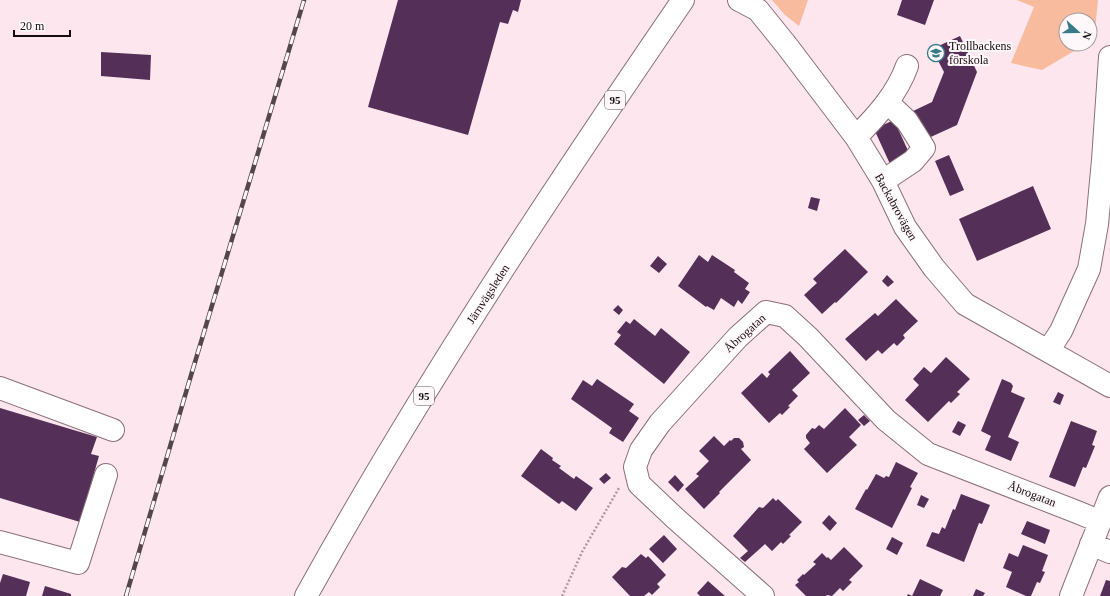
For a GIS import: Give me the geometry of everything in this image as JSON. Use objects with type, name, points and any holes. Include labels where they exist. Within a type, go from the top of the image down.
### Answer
[{"type":"street","name":"Järnvägsleden","points":[[306,596],[346,524],[465,330],[548,200],[684,0]]},
{"type":"street","name":"Backabrovägen","points":[[739,0],[758,10],[788,46],[856,137],[883,181],[905,227],[934,268],[965,304],[1110,386]]},
{"type":"street","points":[[1048,352],[1061,331],[1089,269],[1098,217],[1110,57]]},
{"type":"street","points":[[856,137],[878,115],[901,82],[907,66]]},
{"type":"street","points":[[883,181],[896,174],[913,161],[924,148],[907,121],[887,102]]},
{"type":"street","name":"Åbrogatan","points":[[635,467],[641,450],[660,423],[738,337],[766,312],[785,316],[808,337],[886,420],[928,454],[1070,509],[1099,522]]},
{"type":"street","points":[[0,388],[113,430]]},
{"type":"street","points":[[635,467],[639,484],[763,596]]},
{"type":"street","points":[[0,542],[78,563],[106,475]]},
{"type":"street","points":[[1071,596],[1100,548],[1099,522],[1110,496]]},
{"type":"path","points":[[562,596],[582,552],[602,516],[625,479],[635,467]]},
{"type":"shaded area","points":[[772,0],[808,0],[799,26],[785,15]]},
{"type":"shaded area","points":[[1017,0],[1098,0],[1097,12],[1058,12],[1058,52],[1072,52],[1042,70],[1011,63],[1034,7]]},
{"type":"building","points":[[398,0],[521,0],[518,12],[513,10],[508,24],[500,22],[468,135],[368,107]]},
{"type":"building","points":[[902,0],[934,0],[925,25],[897,15]]},
{"type":"building","points":[[960,36],[977,72],[957,125],[922,141],[909,113],[932,102],[944,72],[932,49]]},
{"type":"building","points":[[101,52],[151,55],[150,80],[101,76]]},
{"type":"building","points":[[894,120],[910,155],[890,164],[874,129]]},
{"type":"building","points":[[949,155],[964,190],[950,196],[935,161]]},
{"type":"building","points":[[1033,186],[1051,229],[977,261],[959,219]]},
{"type":"building","points":[[811,197],[820,199],[817,211],[808,208]]},
{"type":"building","points":[[845,249],[868,272],[836,303],[835,302],[822,314],[804,295],[817,283],[813,279]]},
{"type":"building","points":[[699,255],[708,262],[712,255],[735,270],[734,272],[749,283],[745,289],[750,292],[742,304],[738,300],[734,307],[721,298],[714,310],[707,306],[706,307],[678,286]]},
{"type":"building","points":[[658,256],[667,264],[659,273],[650,266]]},
{"type":"building","points":[[887,275],[894,282],[888,287],[882,281]]},
{"type":"building","points":[[896,299],[918,321],[903,335],[905,338],[897,346],[894,343],[882,354],[878,350],[866,361],[845,339],[875,313],[878,316]]},
{"type":"building","points":[[618,305],[623,310],[619,315],[613,310]]},
{"type":"building","points":[[634,319],[655,336],[661,328],[690,352],[664,384],[614,344],[621,335],[617,332],[626,321],[630,324]]},
{"type":"building","points":[[790,351],[810,373],[792,390],[798,396],[788,406],[790,407],[782,415],[780,413],[769,423],[741,393],[762,373],[767,378],[770,374],[768,372]]},
{"type":"building","points":[[946,357],[970,379],[957,392],[960,394],[951,403],[949,401],[928,422],[905,400],[919,385],[913,379],[924,367],[931,373]]},
{"type":"building","points":[[597,379],[634,404],[629,411],[639,418],[623,442],[609,433],[612,428],[571,399],[583,380],[592,386]]},
{"type":"building","points":[[1002,379],[1011,383],[1013,386],[1011,392],[1025,398],[1008,437],[1019,442],[1011,461],[985,450],[991,436],[981,431]]},
{"type":"building","points":[[1058,392],[1064,395],[1060,405],[1053,402]]},
{"type":"building","points":[[0,408],[97,437],[91,454],[99,456],[80,522],[0,498]]},
{"type":"building","points":[[845,408],[861,425],[849,437],[857,445],[827,473],[804,449],[810,443],[806,438],[806,435],[812,428],[815,429],[819,425],[824,429]]},
{"type":"building","points":[[864,415],[870,421],[864,426],[858,420]]},
{"type":"building","points":[[958,421],[966,425],[960,436],[952,432]]},
{"type":"building","points":[[1071,421],[1097,431],[1092,445],[1095,446],[1086,468],[1083,467],[1075,487],[1049,477]]},
{"type":"building","points":[[714,436],[724,446],[730,440],[739,438],[743,442],[744,447],[741,449],[751,460],[704,509],[685,489],[699,476],[696,474],[709,461],[699,451]]},
{"type":"building","points":[[541,449],[553,458],[552,460],[561,466],[559,468],[574,479],[576,476],[593,488],[576,511],[562,501],[559,504],[521,476]]},
{"type":"building","points":[[896,462],[918,473],[910,487],[912,488],[892,528],[855,509],[876,474],[884,478],[886,476],[889,477]]},
{"type":"building","points":[[606,473],[611,478],[604,484],[599,479]]},
{"type":"building","points":[[675,475],[684,485],[678,492],[668,482]]},
{"type":"building","points":[[961,494],[990,505],[982,524],[979,523],[964,562],[926,546],[932,532],[939,534],[942,527],[945,529]]},
{"type":"building","points":[[921,495],[929,499],[924,508],[917,505]]},
{"type":"building","points":[[773,498],[776,501],[778,499],[802,522],[789,535],[791,536],[783,544],[781,542],[772,551],[765,544],[745,562],[740,558],[748,551],[733,536],[759,507],[763,508]]},
{"type":"building","points":[[829,515],[837,523],[830,531],[822,523]]},
{"type":"building","points":[[1027,521],[1050,530],[1045,544],[1021,534]]},
{"type":"building","points":[[664,535],[677,549],[663,563],[649,549]]},
{"type":"building","points":[[892,537],[903,543],[897,555],[886,549]]},
{"type":"building","points":[[1023,545],[1048,555],[1042,571],[1045,572],[1040,583],[1037,582],[1031,596],[1026,596],[1006,587],[1012,572],[1003,568],[1009,553],[1018,557]]},
{"type":"building","points":[[844,547],[863,566],[849,580],[852,582],[843,591],[840,588],[832,596],[806,596],[795,585],[799,582],[797,580],[803,574],[804,575],[816,564],[813,562],[822,553],[831,560]]},
{"type":"building","points":[[641,554],[646,558],[648,556],[666,575],[657,584],[660,587],[652,595],[649,592],[644,596],[630,596],[612,577],[622,567],[626,568]]},
{"type":"building","points":[[3,574],[30,582],[26,596],[0,596],[0,583]]},
{"type":"building","points":[[920,579],[943,590],[940,596],[912,596]]},
{"type":"building","points":[[1106,580],[1110,581],[1110,596],[1100,596]]},
{"type":"building","points":[[708,581],[725,596],[700,596],[697,593]]},
{"type":"building","points":[[45,586],[71,594],[71,596],[42,596]]},
{"type":"building","points":[[976,589],[985,593],[983,596],[973,596]]},
{"type":"railway","points":[[126,596],[304,0]]},
{"type":"place","name":"Trollbackens förskola","points":[[936,53]]}]
